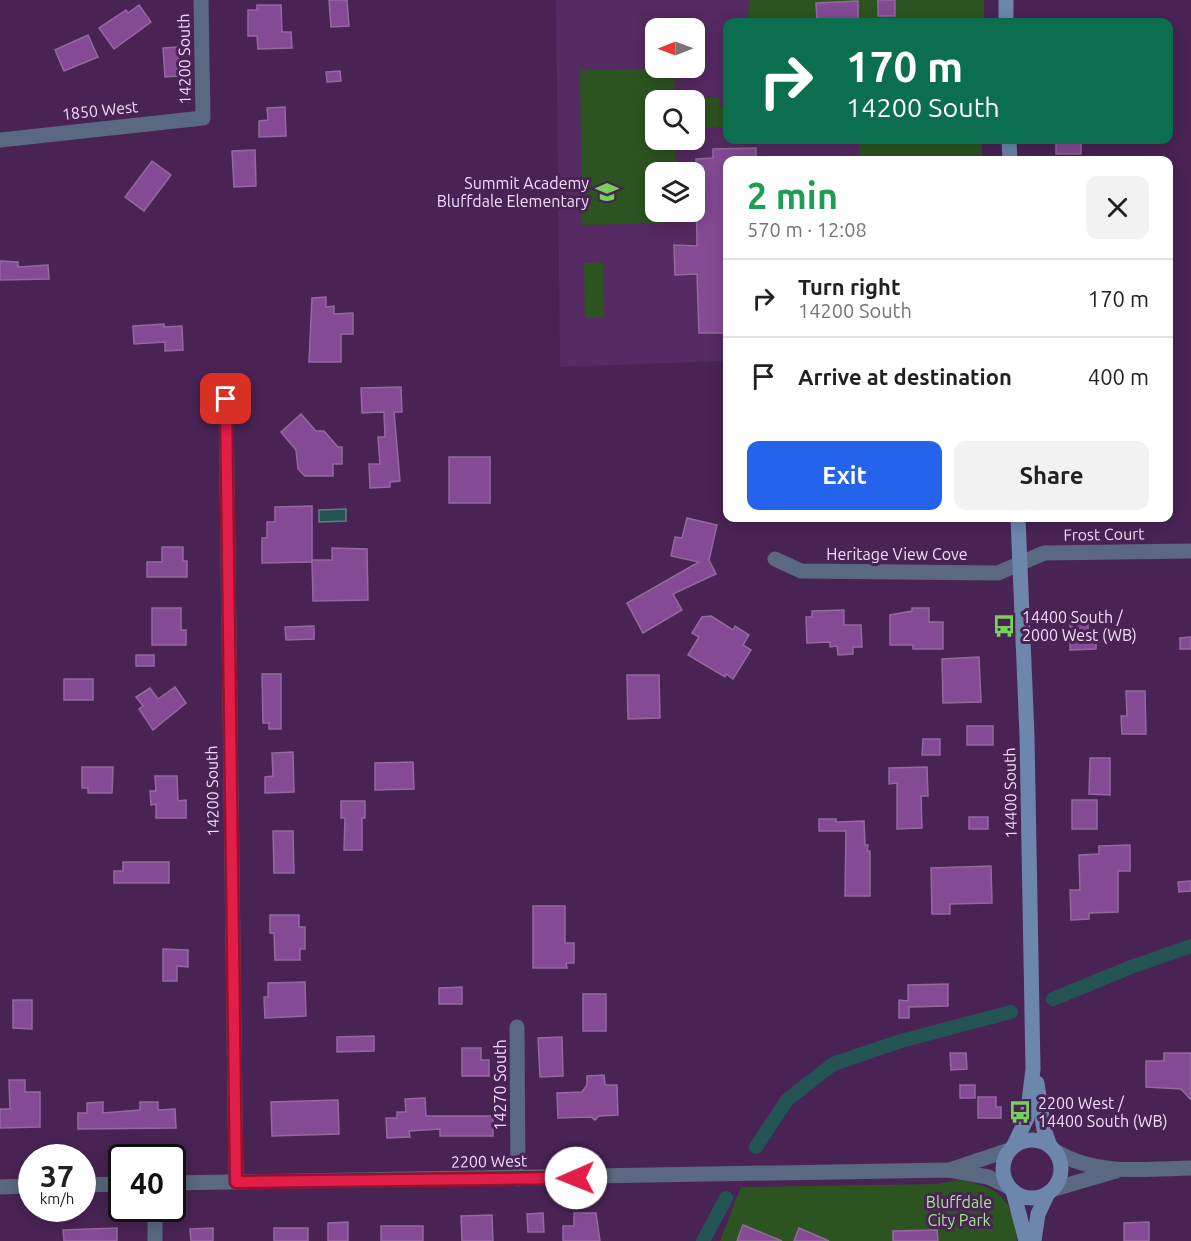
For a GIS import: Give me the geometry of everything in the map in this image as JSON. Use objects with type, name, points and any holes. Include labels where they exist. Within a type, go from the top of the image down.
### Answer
[{"type":"main road","points":[[1006,0],[1006,18]]},
{"type":"main road","name":"14400 South","points":[[1011,1148],[1027,1118],[1032,1069],[1027,736],[1018,522]]},
{"type":"main road","name":"14400 South","points":[[1032,1069],[1044,1130],[1053,1149]]},
{"type":"main road","points":[[1026,1241],[1003,1170],[1011,1148],[1032,1139],[1053,1149],[1061,1170],[1038,1214],[1034,1241]]},
{"type":"main road","points":[[1011,1189],[1031,1198],[1051,1191]]},
{"type":"street","name":"14200 South","points":[[201,0],[203,118]]},
{"type":"street","name":"1850 West","points":[[0,140],[203,118]]},
{"type":"street","name":"14200 South","points":[[226,399],[236,1182]]},
{"type":"street","name":"Frost Court","points":[[1019,563],[1044,553],[1191,551]]},
{"type":"street","name":"Heritage View Cove","points":[[775,559],[801,571],[998,573],[1019,563]]},
{"type":"street","name":"14270 South","points":[[517,1027],[518,1179]]},
{"type":"street","name":"2200 West","points":[[949,1170],[1011,1148]]},
{"type":"street","points":[[1053,1149],[1084,1165],[1122,1169],[1191,1168]]},
{"type":"street","points":[[1051,1191],[1122,1169]]},
{"type":"street","name":"2200 West","points":[[186,1183],[949,1170],[988,1177],[1011,1189]]},
{"type":"street","points":[[0,1187],[18,1186]]},
{"type":"street","points":[[155,1222],[155,1241]]},
{"type":"shaded area","name":"Summit Academy Bluffdale Elementary","points":[[556,0],[749,0],[748,18],[723,18],[723,144],[859,144],[859,156],[723,156],[723,361],[560,367]]},
{"type":"shaded area","points":[[346,509],[346,521],[319,522],[319,510]]},
{"type":"green space","points":[[749,0],[984,0],[984,18],[748,18]]},
{"type":"green space","points":[[645,69],[645,78],[674,78],[675,90],[645,90],[645,150],[675,150],[676,162],[645,162],[645,222],[662,223],[582,225],[580,70]]},
{"type":"green space","points":[[705,98],[719,98],[719,107],[723,107],[723,127],[705,128]]},
{"type":"green space","points":[[859,144],[982,144],[982,156],[859,156]]},
{"type":"green space","points":[[603,262],[604,318],[585,318],[584,263]]},
{"type":"green space","name":"Bluffdale City Park","points":[[960,1180],[995,1191],[1002,1197],[1012,1215],[1017,1241],[720,1241],[741,1187],[936,1184]]},
{"type":"building","points":[[329,0],[347,0],[349,26],[331,27]]},
{"type":"building","points":[[878,0],[895,0],[895,16],[878,16]]},
{"type":"building","points":[[858,1],[858,18],[817,18],[816,3]]},
{"type":"building","points":[[139,5],[151,22],[114,49],[99,28],[126,10],[128,13]]},
{"type":"building","points":[[257,5],[281,5],[282,32],[291,32],[292,48],[258,49],[257,36],[248,36],[248,10],[257,10]]},
{"type":"building","points":[[88,35],[98,57],[64,71],[55,50]]},
{"type":"building","points":[[179,47],[181,76],[165,77],[163,48]]},
{"type":"building","points":[[340,71],[341,81],[327,82],[326,72]]},
{"type":"building","points":[[285,107],[286,136],[259,137],[259,121],[268,120],[267,108]]},
{"type":"building","points":[[1056,144],[1081,144],[1081,154],[1056,154]]},
{"type":"building","points":[[756,148],[756,156],[723,156],[723,333],[699,333],[697,274],[675,275],[674,245],[697,246],[697,222],[705,222],[705,162],[696,162],[696,159],[713,158],[713,149]]},
{"type":"building","points":[[255,150],[256,186],[234,187],[232,151]]},
{"type":"building","points":[[152,161],[171,175],[144,211],[125,197]]},
{"type":"building","points":[[0,261],[18,262],[18,267],[48,265],[49,279],[0,280]]},
{"type":"building","points":[[326,297],[326,307],[334,306],[334,314],[353,313],[353,334],[341,334],[341,362],[309,362],[312,298]]},
{"type":"building","points":[[164,324],[164,327],[182,326],[183,350],[165,351],[165,342],[134,344],[133,326]]},
{"type":"building","points":[[401,387],[402,412],[394,412],[400,481],[390,482],[390,487],[370,488],[369,464],[380,464],[378,437],[385,437],[384,412],[362,413],[361,388]]},
{"type":"building","points":[[301,414],[316,431],[324,431],[338,447],[342,447],[342,464],[333,464],[333,476],[305,476],[298,469],[296,450],[281,432]]},
{"type":"building","points":[[449,457],[490,457],[490,503],[449,503]]},
{"type":"building","points":[[312,506],[312,562],[262,563],[262,538],[267,538],[267,522],[275,522],[275,507]]},
{"type":"building","points":[[687,518],[717,525],[709,560],[716,574],[673,594],[682,610],[643,633],[627,603],[699,562],[671,556],[675,537],[682,538]]},
{"type":"building","points":[[162,547],[183,547],[183,561],[187,561],[187,577],[147,577],[147,562],[162,562]]},
{"type":"building","points":[[332,548],[367,549],[368,600],[313,601],[312,560],[332,560]]},
{"type":"building","points":[[152,608],[181,608],[181,630],[186,630],[186,645],[152,645]]},
{"type":"building","points":[[912,608],[929,608],[929,622],[943,622],[943,649],[913,649],[913,645],[890,645],[890,615],[912,611]]},
{"type":"building","points":[[844,610],[844,625],[861,625],[862,647],[853,647],[853,654],[838,655],[837,646],[830,647],[830,642],[807,643],[806,617],[812,617],[812,611]]},
{"type":"building","points":[[1070,615],[1088,615],[1088,636],[1096,636],[1096,649],[1070,650]]},
{"type":"building","points":[[711,616],[733,630],[735,626],[749,635],[743,645],[751,650],[733,679],[726,674],[725,677],[688,655],[699,637],[692,633],[702,617]]},
{"type":"building","points":[[314,626],[314,639],[286,640],[285,627]]},
{"type":"building","points":[[1191,637],[1191,649],[1180,649],[1180,638]]},
{"type":"building","points":[[136,655],[154,655],[154,666],[136,666]]},
{"type":"building","points":[[979,657],[981,702],[943,703],[942,659]]},
{"type":"building","points":[[262,674],[281,674],[281,729],[269,729],[269,723],[263,723]]},
{"type":"building","points":[[627,675],[659,675],[660,718],[628,719]]},
{"type":"building","points":[[64,679],[93,679],[93,700],[64,700]]},
{"type":"building","points":[[175,687],[186,703],[153,730],[139,709],[143,706],[136,697],[150,688],[158,699]]},
{"type":"building","points":[[1126,691],[1145,691],[1146,734],[1122,734],[1121,716],[1127,716]]},
{"type":"building","points":[[967,726],[993,726],[993,745],[967,745]]},
{"type":"building","points":[[923,739],[940,739],[940,755],[922,755]]},
{"type":"building","points":[[293,752],[294,792],[265,793],[265,777],[273,776],[272,753]]},
{"type":"building","points":[[1090,758],[1110,758],[1110,795],[1089,794]]},
{"type":"building","points":[[413,762],[414,789],[375,790],[375,763]]},
{"type":"building","points":[[82,767],[113,767],[112,793],[88,793],[88,788],[82,788]]},
{"type":"building","points":[[927,767],[928,796],[921,796],[922,828],[897,829],[897,783],[889,784],[889,768]]},
{"type":"building","points":[[155,776],[177,776],[178,801],[186,800],[186,818],[156,818],[156,804],[151,805],[150,791],[156,791]]},
{"type":"building","points":[[1072,800],[1097,800],[1097,829],[1072,829]]},
{"type":"building","points":[[341,801],[365,801],[365,818],[362,818],[362,850],[344,850],[345,818],[341,818]]},
{"type":"building","points":[[969,817],[988,817],[988,829],[969,829]]},
{"type":"building","points":[[819,819],[836,819],[836,822],[864,821],[865,845],[868,845],[867,851],[870,851],[870,896],[845,896],[846,831],[819,831]]},
{"type":"building","points":[[273,831],[293,831],[294,873],[274,873]]},
{"type":"building","points":[[1130,845],[1130,871],[1118,871],[1118,912],[1089,913],[1089,919],[1071,920],[1070,890],[1080,890],[1079,855],[1099,854],[1099,846]]},
{"type":"building","points":[[123,862],[169,862],[169,883],[114,883],[114,871],[123,871]]},
{"type":"building","points":[[991,866],[992,903],[950,904],[950,914],[932,914],[931,868]]},
{"type":"building","points":[[1191,881],[1191,891],[1179,892],[1178,882]]},
{"type":"building","points":[[533,906],[565,906],[565,943],[574,943],[574,963],[566,963],[567,968],[533,968]]},
{"type":"building","points":[[270,915],[299,915],[299,927],[305,927],[305,949],[300,949],[300,960],[275,960],[274,933],[270,933]]},
{"type":"building","points":[[163,949],[188,950],[188,967],[177,966],[177,981],[163,981]]},
{"type":"building","points":[[305,982],[306,1016],[265,1018],[264,997],[268,997],[268,983]]},
{"type":"building","points":[[948,984],[948,1006],[909,1007],[909,1018],[899,1018],[899,1000],[908,1001],[908,985]]},
{"type":"building","points":[[462,987],[462,1004],[439,1004],[439,988]]},
{"type":"building","points":[[583,994],[606,994],[606,1031],[583,1031]]},
{"type":"building","points":[[13,1000],[32,1000],[32,1029],[13,1028]]},
{"type":"building","points":[[374,1036],[374,1051],[337,1052],[337,1037]]},
{"type":"building","points":[[562,1037],[563,1076],[540,1077],[538,1038]]},
{"type":"building","points":[[462,1048],[481,1048],[481,1060],[489,1060],[489,1076],[462,1076]]},
{"type":"building","points":[[950,1053],[966,1053],[967,1069],[951,1070]]},
{"type":"building","points":[[1164,1053],[1191,1053],[1191,1100],[1181,1089],[1146,1087],[1146,1061],[1164,1061]]},
{"type":"building","points":[[604,1075],[605,1085],[617,1085],[618,1115],[599,1116],[595,1120],[591,1117],[558,1118],[557,1093],[582,1092],[587,1085],[587,1076]]},
{"type":"building","points":[[9,1080],[25,1080],[25,1092],[40,1092],[40,1127],[0,1128],[0,1109],[10,1109]]},
{"type":"building","points":[[960,1085],[975,1085],[975,1098],[960,1098]]},
{"type":"building","points":[[978,1097],[996,1097],[996,1107],[1001,1107],[1001,1118],[978,1118]]},
{"type":"building","points":[[425,1098],[426,1116],[493,1116],[493,1136],[440,1136],[440,1129],[409,1131],[410,1137],[387,1138],[386,1118],[397,1118],[397,1112],[406,1112],[405,1099]]},
{"type":"building","points":[[338,1100],[339,1134],[272,1136],[271,1102]]},
{"type":"building","points":[[103,1102],[103,1113],[140,1110],[140,1102],[158,1102],[158,1110],[175,1109],[176,1128],[78,1129],[78,1113],[87,1113],[87,1103]]},
{"type":"building","points":[[543,1213],[544,1232],[528,1232],[527,1214]]},
{"type":"building","points":[[574,1213],[596,1213],[600,1241],[563,1241],[563,1226],[574,1226]]},
{"type":"building","points":[[492,1215],[493,1241],[462,1241],[461,1216]]},
{"type":"building","points":[[348,1222],[348,1241],[328,1241],[328,1223]]},
{"type":"building","points":[[1149,1222],[1149,1241],[1124,1241],[1124,1223]]},
{"type":"building","points":[[743,1225],[782,1241],[737,1241]]},
{"type":"building","points":[[381,1226],[423,1226],[423,1241],[381,1241]]},
{"type":"building","points":[[117,1228],[117,1241],[64,1241],[63,1230]]},
{"type":"building","points":[[213,1228],[213,1241],[191,1241],[190,1229]]},
{"type":"building","points":[[274,1228],[308,1228],[308,1241],[274,1241]]},
{"type":"building","points":[[799,1228],[829,1241],[794,1241]]},
{"type":"building","points":[[937,1230],[938,1241],[893,1241],[893,1231]]},
{"type":"waterway","points":[[1053,999],[1131,967],[1191,946]]},
{"type":"waterway","points":[[756,1147],[787,1100],[833,1064],[901,1041],[1011,1012]]},
{"type":"waterway","points":[[703,1241],[726,1198]]},
{"type":"place","name":"Summit Academy Bluffdale Elementary","points":[[607,192]]},
{"type":"place","name":"14400 South / 2000 West (WB)","points":[[1004,626]]},
{"type":"place","name":"2200 West / 14400 South (WB)","points":[[1020,1112]]},
{"type":"route","points":[[226,399],[236,1182],[576,1178]]}]
